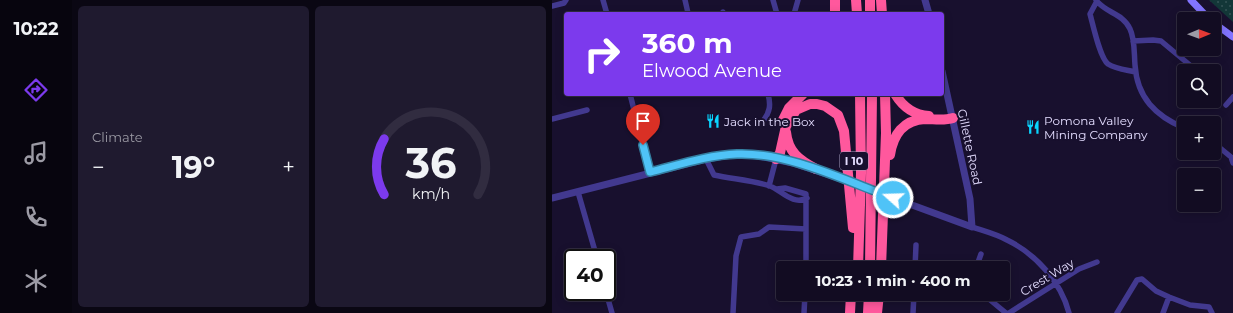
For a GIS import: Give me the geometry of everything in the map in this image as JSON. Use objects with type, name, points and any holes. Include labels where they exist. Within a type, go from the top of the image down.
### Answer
[{"type":"highway","points":[[835,0],[835,12]]},
{"type":"highway","points":[[850,0],[850,12]]},
{"type":"highway","points":[[856,0],[857,12]]},
{"type":"highway","points":[[870,0],[870,12]]},
{"type":"highway","points":[[882,0],[882,12]]},
{"type":"highway","points":[[776,159],[775,152],[782,121],[789,108],[801,96]]},
{"type":"highway","name":"I 10","points":[[852,261],[855,136],[853,96]]},
{"type":"highway","points":[[858,261],[861,166],[860,96]]},
{"type":"highway","points":[[864,261],[866,197],[865,96]]},
{"type":"highway","name":"I 10","points":[[870,261],[872,96]]},
{"type":"highway","points":[[881,261],[884,205],[885,96]]},
{"type":"highway","points":[[897,96],[904,105],[923,116],[953,118]]},
{"type":"highway","points":[[776,159],[780,153],[786,126],[796,110],[810,104],[825,106],[838,115],[844,131],[853,228]]},
{"type":"highway","points":[[884,205],[891,147],[897,133],[908,124],[915,121],[953,118]]},
{"type":"highway","points":[[786,126],[787,138],[794,155],[816,169]]},
{"type":"highway","points":[[850,313],[851,301]]},
{"type":"highway","points":[[856,313],[857,301]]},
{"type":"highway","points":[[862,301],[862,313]]},
{"type":"highway","points":[[868,313],[869,301]]},
{"type":"highway","points":[[877,313],[878,301]]},
{"type":"main road","points":[[1191,0],[1202,12]]},
{"type":"main road","points":[[1221,28],[1233,37]]},
{"type":"street","points":[[552,6],[566,0]]},
{"type":"street","points":[[603,0],[606,12]]},
{"type":"street","points":[[685,0],[688,12]]},
{"type":"street","points":[[773,0],[776,12]]},
{"type":"street","points":[[795,12],[798,0]]},
{"type":"street","points":[[925,0],[928,12]]},
{"type":"street","points":[[1135,72],[1123,70],[1108,64],[1103,56],[1090,14],[1096,1],[1102,7],[1118,15],[1126,22],[1130,29],[1133,41],[1135,72],[1140,90],[1156,112],[1167,121],[1177,125]]},
{"type":"street","points":[[1133,41],[1161,41],[1189,64]]},
{"type":"street","name":"Gillette Road","points":[[944,80],[970,199],[972,227]]},
{"type":"street","points":[[631,96],[650,172]]},
{"type":"street","points":[[763,121],[769,110],[770,102],[768,96]]},
{"type":"street","points":[[1226,106],[1233,97]]},
{"type":"street","points":[[552,119],[587,110]]},
{"type":"street","points":[[1221,149],[1231,157],[1233,163]]},
{"type":"street","points":[[552,198],[706,159],[737,154],[776,159],[816,169],[1007,240],[1026,251],[1056,282],[1067,304],[1069,313]]},
{"type":"street","points":[[706,159],[714,175],[770,186],[790,198],[804,200],[807,198]]},
{"type":"street","points":[[770,186],[776,159]]},
{"type":"street","points":[[777,189],[785,188],[806,194],[806,261]]},
{"type":"street","points":[[790,198],[792,190]]},
{"type":"street","points":[[578,192],[594,249]]},
{"type":"street","points":[[733,313],[736,256],[741,237],[759,234],[770,226],[806,229]]},
{"type":"street","points":[[915,261],[916,245]]},
{"type":"street","points":[[978,261],[981,254]]},
{"type":"street","name":"Crest Way","points":[[1009,313],[1078,269],[1097,262]]},
{"type":"street","points":[[1117,313],[1137,280],[1142,279],[1156,291],[1169,298],[1190,305],[1209,307],[1212,313]]},
{"type":"street","points":[[1163,313],[1169,298]]},
{"type":"street","points":[[609,301],[612,313]]},
{"type":"street","points":[[804,313],[805,301]]},
{"type":"street","points":[[913,313],[914,301]]},
{"type":"street","points":[[991,301],[1006,313]]},
{"type":"green space","points":[[1209,0],[1233,0],[1233,22]]},
{"type":"place","name":"Jack in the Box","points":[[713,121]]},
{"type":"place","name":"Pomona Valley Mining Company","points":[[1033,127]]},
{"type":"route","points":[[643,145],[650,172],[721,156],[737,154],[753,155],[800,164],[893,198]]}]
